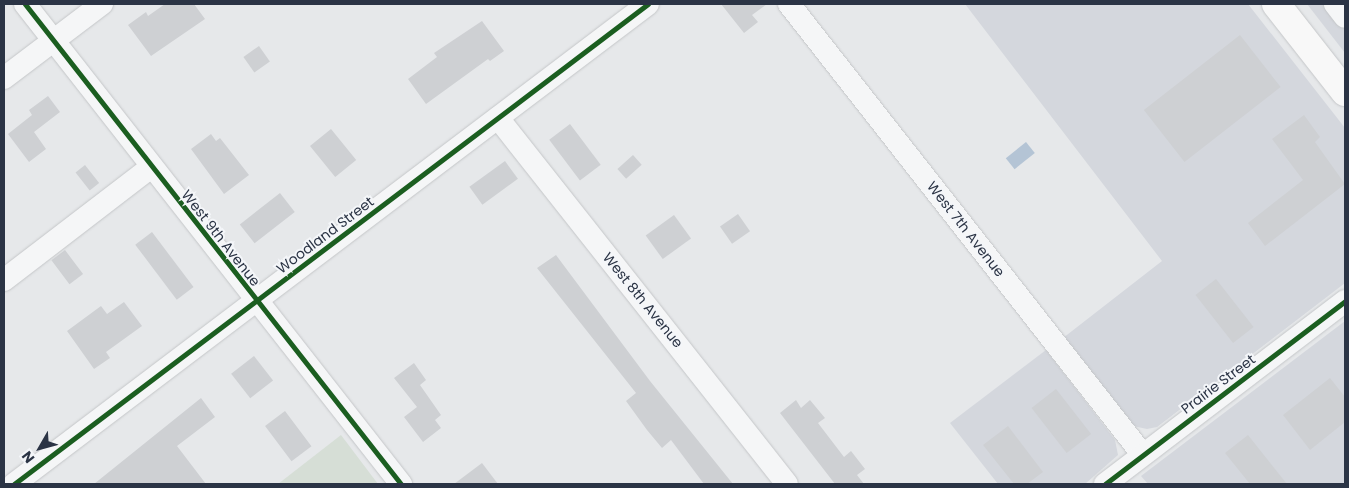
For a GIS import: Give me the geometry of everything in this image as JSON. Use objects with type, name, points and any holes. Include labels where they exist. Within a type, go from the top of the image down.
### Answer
[{"type":"main road","points":[[1276,4],[1345,92]]},
{"type":"street","name":"West 9th Avenue","points":[[25,4],[401,484]]},
{"type":"street","points":[[4,78],[102,4]]},
{"type":"street","name":"Woodland Street","points":[[14,484],[648,4]]},
{"type":"street","name":"West 7th Avenue","points":[[789,4],[1143,455]]},
{"type":"street","points":[[1335,4],[1345,17]]},
{"type":"street","name":"West 8th Avenue","points":[[498,118],[787,484]]},
{"type":"street","points":[[4,280],[151,167]]},
{"type":"street","name":"Prairie Street","points":[[1105,484],[1345,301]]},
{"type":"shaded area","points":[[965,4],[1248,4],[1345,128],[1345,283],[1157,427],[1147,429],[1133,426],[1063,338],[1162,261]]},
{"type":"shaded area","points":[[1307,4],[1345,4],[1345,53]]},
{"type":"shaded area","points":[[1345,321],[1345,484],[1148,484],[1141,476]]},
{"type":"shaded area","points":[[1046,350],[1115,440],[1118,455],[1085,484],[998,484],[950,423]]},
{"type":"shaded area","points":[[341,435],[378,484],[278,484]]},
{"type":"water","points":[[1026,142],[1035,153],[1015,169],[1006,158]]},
{"type":"building","points":[[165,4],[194,4],[205,19],[151,56],[128,25],[146,12],[148,16]]},
{"type":"building","points":[[721,4],[767,4],[752,15],[758,22],[744,33]]},
{"type":"building","points":[[482,21],[504,51],[490,61],[488,59],[426,104],[408,79],[437,57],[434,53]]},
{"type":"building","points":[[1240,35],[1281,87],[1184,162],[1144,110]]},
{"type":"building","points":[[259,46],[270,62],[254,72],[243,57]]},
{"type":"building","points":[[48,96],[60,112],[34,132],[46,149],[29,162],[8,134],[32,115],[29,110]]},
{"type":"building","points":[[1304,115],[1320,137],[1315,142],[1345,184],[1265,246],[1248,223],[1303,180],[1272,139]]},
{"type":"building","points":[[570,124],[601,165],[580,180],[549,140]]},
{"type":"building","points":[[331,129],[356,160],[335,177],[310,146]]},
{"type":"building","points":[[211,134],[216,141],[220,138],[249,175],[224,194],[191,149]]},
{"type":"building","points":[[633,155],[642,165],[626,179],[617,169]]},
{"type":"building","points":[[505,161],[518,179],[482,205],[469,187]]},
{"type":"building","points":[[85,165],[99,183],[90,191],[76,172]]},
{"type":"building","points":[[280,193],[295,212],[255,243],[240,224]]},
{"type":"building","points":[[738,214],[750,231],[732,244],[720,227]]},
{"type":"building","points":[[674,215],[691,238],[663,259],[646,236]]},
{"type":"building","points":[[152,232],[194,287],[177,300],[135,245]]},
{"type":"building","points":[[65,250],[83,274],[69,284],[51,260]]},
{"type":"building","points":[[556,255],[650,381],[733,484],[704,484],[671,440],[662,448],[647,430],[626,401],[636,393],[537,268]]},
{"type":"building","points":[[1216,279],[1254,327],[1233,343],[1196,295]]},
{"type":"building","points":[[124,302],[142,326],[106,352],[110,358],[94,369],[67,331],[101,306],[107,314]]},
{"type":"building","points":[[254,356],[273,380],[250,398],[231,374]]},
{"type":"building","points":[[414,363],[426,380],[420,385],[441,415],[435,420],[441,428],[423,442],[404,417],[417,407],[394,378]]},
{"type":"building","points":[[1330,378],[1345,397],[1345,422],[1310,450],[1283,415]]},
{"type":"building","points":[[1056,389],[1091,434],[1067,453],[1032,408]]},
{"type":"building","points":[[201,398],[215,417],[177,446],[206,484],[94,484]]},
{"type":"building","points":[[796,400],[801,408],[810,400],[825,418],[818,423],[844,457],[851,451],[865,469],[857,475],[864,484],[835,484],[780,413]]},
{"type":"building","points":[[285,411],[311,446],[292,461],[265,426]]},
{"type":"building","points":[[1008,426],[1043,472],[1027,484],[1014,484],[983,445]]},
{"type":"building","points":[[1248,435],[1287,484],[1250,484],[1225,453]]},
{"type":"building","points":[[482,463],[498,484],[454,484]]},
{"type":"cycle path","points":[[25,4],[401,484]]},
{"type":"cycle path","points":[[14,484],[648,4]]},
{"type":"cycle path","points":[[1105,484],[1345,301]]}]
